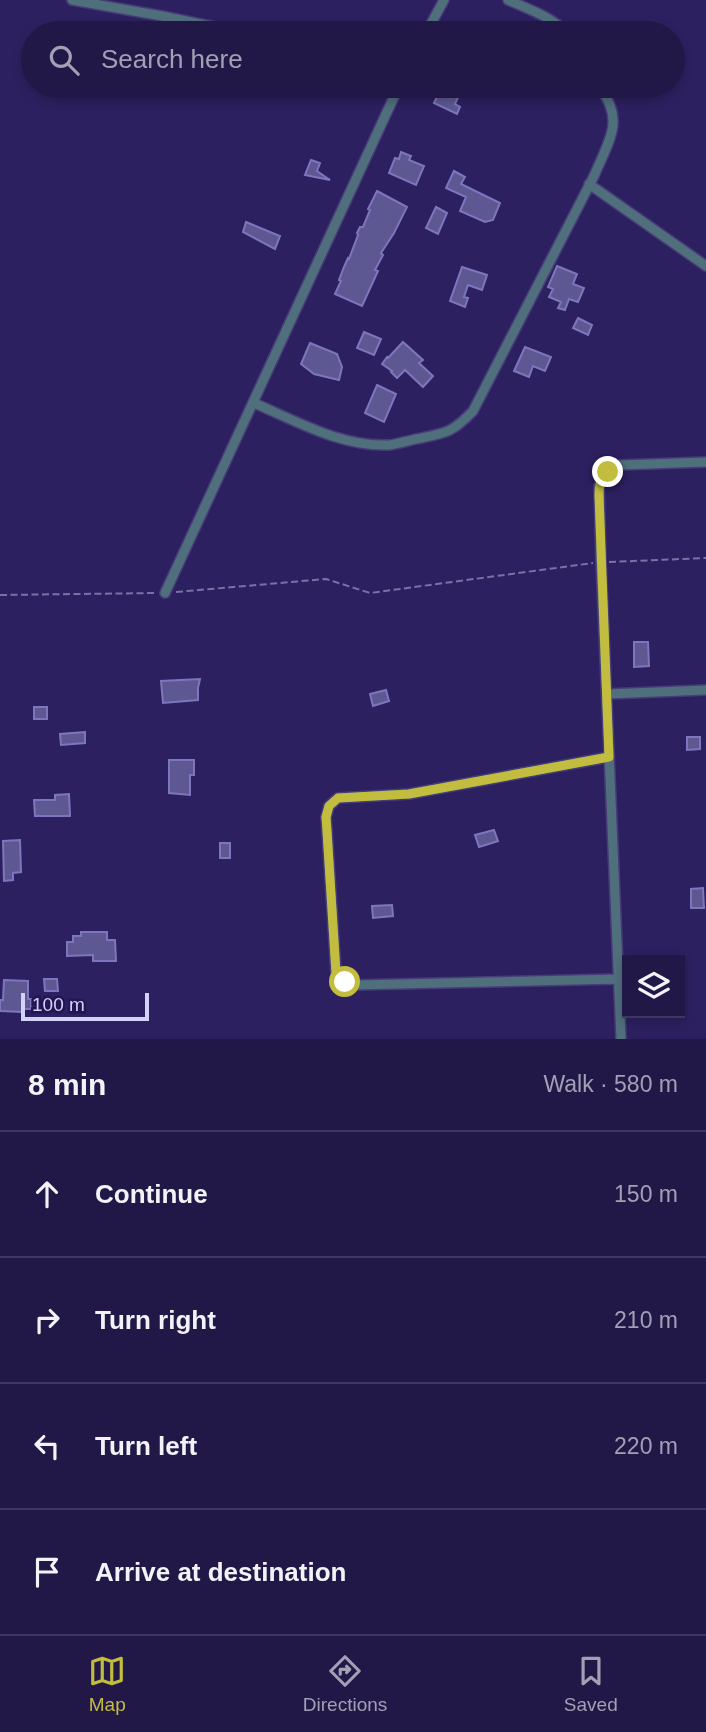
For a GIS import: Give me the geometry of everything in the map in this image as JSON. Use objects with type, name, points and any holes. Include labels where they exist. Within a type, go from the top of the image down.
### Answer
[{"type":"street","points":[[72,0],[186,21]]},
{"type":"street","points":[[433,21],[444,0]]},
{"type":"street","points":[[508,0],[550,21]]},
{"type":"street","points":[[165,593],[394,98]]},
{"type":"street","points":[[254,404],[341,440],[358,443],[390,445],[447,432],[459,425],[472,411],[610,138],[613,123],[606,98]]},
{"type":"street","points":[[589,184],[706,266]]},
{"type":"street","points":[[621,1039],[599,486],[602,478],[620,465],[706,462]]},
{"type":"street","points":[[607,694],[706,690]]},
{"type":"street","points":[[609,757],[409,794],[338,798],[329,806],[326,824],[336,973],[345,982],[354,985],[619,979]]},
{"type":"path","points":[[0,596],[165,593],[326,579],[370,593],[601,562],[706,558]]},
{"type":"building","points":[[436,98],[458,98],[455,104],[460,107],[457,114],[434,103]]},
{"type":"building","points":[[401,152],[411,156],[409,160],[424,166],[416,185],[389,173],[395,158],[399,159]]},
{"type":"building","points":[[311,160],[320,163],[317,171],[330,180],[305,175]]},
{"type":"building","points":[[454,171],[465,177],[461,184],[500,203],[493,220],[485,222],[460,211],[466,197],[446,188]]},
{"type":"building","points":[[377,191],[407,207],[381,253],[383,255],[375,270],[378,271],[362,306],[335,294],[357,233],[360,227],[363,227]]},
{"type":"building","points":[[436,207],[447,213],[438,234],[426,228]]},
{"type":"building","points":[[246,222],[280,236],[275,249],[243,232]]},
{"type":"building","points":[[557,266],[577,274],[573,284],[584,288],[578,302],[569,299],[565,310],[558,308],[561,302],[549,297],[553,289],[548,287]]},
{"type":"building","points":[[462,267],[487,275],[482,290],[468,285],[464,297],[468,298],[465,307],[450,301]]},
{"type":"building","points":[[578,318],[592,325],[588,335],[573,328]]},
{"type":"building","points":[[364,332],[381,339],[374,355],[357,348]]},
{"type":"building","points":[[403,342],[423,360],[419,363],[433,376],[423,387],[405,370],[397,378],[382,364]]},
{"type":"building","points":[[310,343],[337,354],[342,367],[339,380],[314,374],[301,364]]},
{"type":"building","points":[[525,347],[551,357],[545,371],[533,366],[529,377],[514,371]]},
{"type":"building","points":[[377,385],[396,394],[384,422],[365,413]]},
{"type":"building","points":[[634,642],[648,642],[649,666],[634,667]]},
{"type":"building","points":[[200,679],[198,700],[163,703],[161,681]]},
{"type":"building","points":[[386,690],[389,701],[373,706],[370,694]]},
{"type":"building","points":[[34,707],[47,707],[47,719],[34,719]]},
{"type":"building","points":[[85,732],[85,743],[61,745],[60,734]]},
{"type":"building","points":[[687,737],[700,737],[700,749],[687,750]]},
{"type":"building","points":[[169,760],[194,760],[194,775],[190,775],[190,795],[169,793]]},
{"type":"building","points":[[69,794],[70,816],[35,816],[34,800],[55,800],[55,795]]},
{"type":"building","points":[[494,830],[498,841],[479,847],[475,835]]},
{"type":"building","points":[[20,840],[21,872],[13,873],[13,880],[4,881],[3,841]]},
{"type":"building","points":[[220,843],[230,843],[230,858],[220,858]]},
{"type":"building","points":[[703,888],[704,908],[691,908],[691,889]]},
{"type":"building","points":[[392,905],[393,916],[373,918],[372,906]]},
{"type":"building","points":[[81,932],[107,932],[107,940],[115,940],[116,961],[93,961],[93,955],[67,956],[67,942],[73,942],[73,936],[81,936]]},
{"type":"building","points":[[44,979],[57,979],[58,991],[45,991]]},
{"type":"building","points":[[4,980],[28,981],[31,1009],[23,1009],[22,1012],[0,1011]]},
{"type":"route","points":[[345,982],[336,973],[326,817],[329,806],[338,798],[409,794],[609,757],[599,496],[599,486],[608,472]]}]
